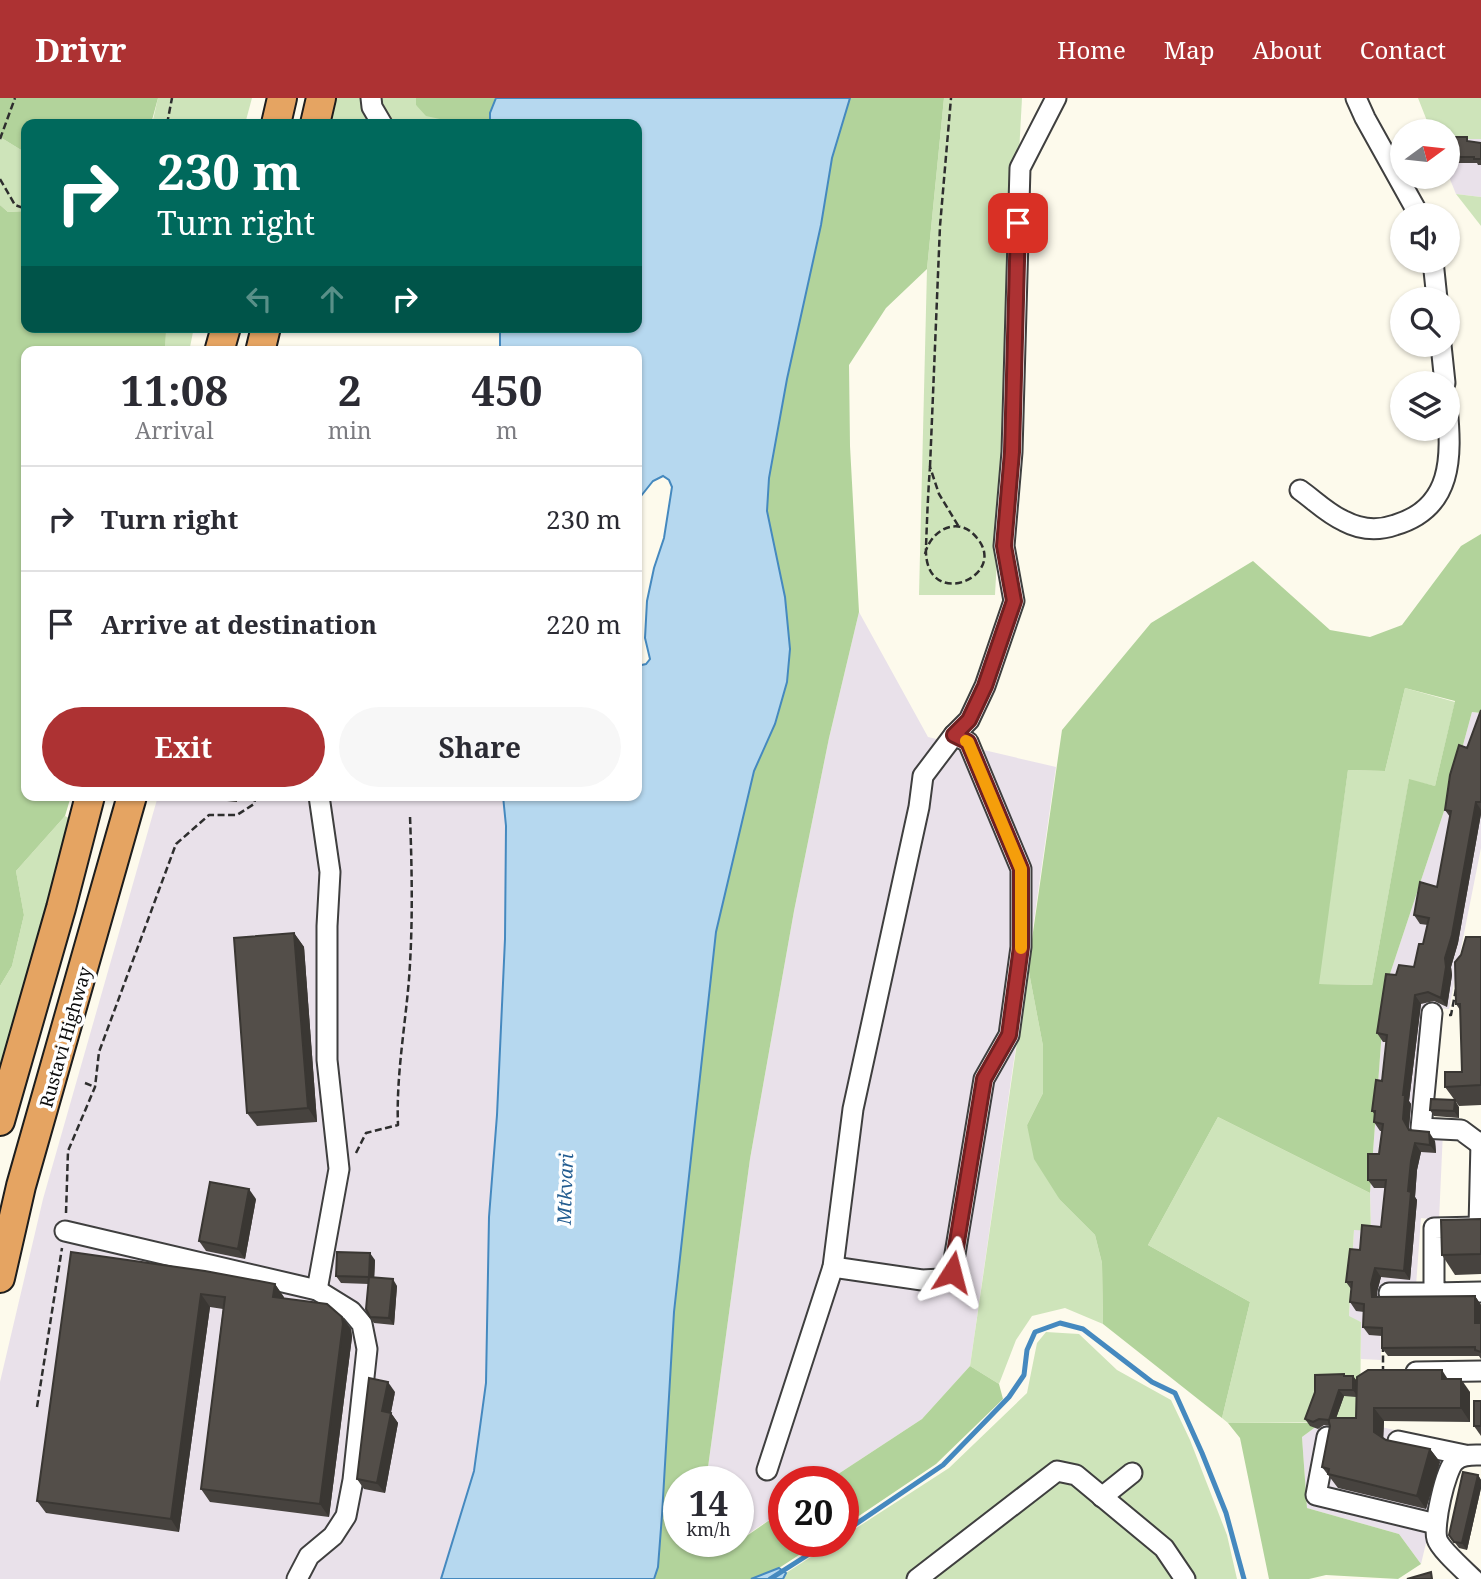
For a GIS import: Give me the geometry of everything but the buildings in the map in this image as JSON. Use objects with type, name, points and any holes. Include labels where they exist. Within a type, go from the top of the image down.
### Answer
[{"type":"highway","points":[[277,119],[282,98]]},
{"type":"highway","points":[[316,119],[321,98]]},
{"type":"highway","points":[[0,1121],[89,801]]},
{"type":"highway","name":"Rustavi Highway","points":[[0,1278],[21,1186],[131,801]]},
{"type":"street","points":[[371,98],[372,107],[379,119]]},
{"type":"street","points":[[767,1470],[833,1267],[853,1109],[919,807],[923,776],[969,720],[985,686],[1014,601],[1004,546],[1012,452],[1020,168],[1056,98]]},
{"type":"street","points":[[1356,98],[1412,203]]},
{"type":"street","points":[[1300,490],[1344,522],[1377,531],[1414,520],[1433,504],[1446,473],[1450,441]]},
{"type":"street","points":[[833,1267],[922,1280],[941,1279],[952,1272],[984,1079],[1009,1035],[1021,947],[1021,869],[968,742],[954,735]]},
{"type":"street","points":[[317,1290],[339,1169],[327,1060],[327,926],[330,872],[320,801]]},
{"type":"street","points":[[1432,1013],[1421,1128],[1461,1130],[1481,1143],[1479,1227],[1434,1228],[1434,1293]]},
{"type":"street","points":[[65,1231],[317,1290],[351,1311],[362,1324],[367,1349],[353,1480],[346,1516],[333,1536],[309,1556],[297,1579]]},
{"type":"street","points":[[1389,1293],[1481,1292]]},
{"type":"street","points":[[1383,1373],[1481,1371]]},
{"type":"street","points":[[1327,1437],[1316,1496],[1436,1524]]},
{"type":"street","points":[[1398,1441],[1473,1455]]},
{"type":"street","points":[[1473,1455],[1455,1461],[1449,1471],[1436,1524],[1437,1541],[1473,1579]]},
{"type":"street","points":[[917,1579],[1057,1471],[1076,1475],[1164,1548],[1185,1579]]},
{"type":"street","points":[[1102,1497],[1132,1473]]},
{"type":"path","points":[[0,139],[15,98]]},
{"type":"path","points":[[168,119],[172,98]]},
{"type":"path","points":[[930,467],[939,494],[959,527],[976,536],[984,553],[979,571],[973,578],[955,585],[946,583],[930,572],[926,554],[940,226],[951,98]]},
{"type":"path","points":[[0,179],[15,205],[21,207]]},
{"type":"path","points":[[926,554],[928,544],[940,530],[959,527]]},
{"type":"path","points":[[37,1407],[65,1231],[68,1151],[95,1087],[99,1052],[177,844],[209,815],[237,815],[255,801]]},
{"type":"path","points":[[339,1169],[345,1168],[355,1156],[366,1133],[398,1125],[396,1093],[408,989],[413,894],[410,817]]},
{"type":"path","points":[[1432,1013],[1451,1015],[1456,988]]},
{"type":"path","points":[[85,1083],[95,1087]]},
{"type":"path","points":[[1383,1347],[1383,1373]]},
{"type":"shaded area","points":[[1460,139],[1481,139],[1481,197],[1456,194],[1454,189],[1460,189]]},
{"type":"shaded area","points":[[859,612],[928,737],[1056,767],[970,1366],[922,1419],[850,1466],[768,1466],[768,1521],[754,1530],[754,1466],[708,1466],[750,1159],[794,911],[829,738]]},
{"type":"shaded area","points":[[1472,712],[1481,713],[1481,848],[1449,1009],[1426,1007],[1412,1129],[1443,1131],[1439,1220],[1421,1218],[1416,1286],[1387,1283],[1380,1308],[1381,1360],[1361,1359],[1361,1322],[1349,1317],[1354,1230],[1371,1230],[1370,1193],[1385,989],[1450,793]]},
{"type":"shaded area","points":[[157,801],[504,801],[506,826],[505,939],[497,1115],[489,1217],[486,1383],[474,1471],[441,1579],[0,1579],[0,1382],[43,1199]]},
{"type":"shaded area","points":[[1360,1422],[1450,1443],[1421,1564],[1399,1534],[1307,1508],[1302,1437],[1321,1423]]},
{"type":"green space","points":[[0,98],[158,98],[152,119],[21,119],[21,150],[0,137]]},
{"type":"green space","points":[[158,98],[252,98],[246,119],[153,119]]},
{"type":"green space","points":[[336,98],[416,98],[416,105],[451,119],[330,119]]},
{"type":"green space","points":[[416,98],[496,98],[490,119],[440,119],[426,116],[416,105]]},
{"type":"green space","points":[[850,98],[944,98],[927,269],[886,308],[849,365],[850,446],[859,612],[829,738],[794,911],[750,1159],[708,1466],[665,1466],[674,1312],[716,932],[754,771],[775,724],[787,682],[790,649],[785,597],[767,511],[769,478],[787,379],[821,225],[832,158]]},
{"type":"green space","points":[[944,98],[1022,98],[995,595],[919,595],[927,269]]},
{"type":"green space","points":[[1418,98],[1481,98],[1481,139],[1460,139],[1460,119],[1426,119]]},
{"type":"green space","points":[[0,137],[21,150],[21,211],[8,212],[0,205]]},
{"type":"green space","points":[[1456,194],[1481,197],[1481,226]]},
{"type":"green space","points":[[0,205],[8,212],[21,211],[21,333],[166,333],[165,346],[21,346],[21,801],[70,801],[65,816],[16,871],[24,915],[12,966],[0,986]]},
{"type":"green space","points":[[166,333],[193,333],[190,346],[165,346]]},
{"type":"green space","points":[[1481,534],[1481,713],[1472,712],[1450,793],[1385,989],[1370,1193],[1218,1117],[1148,1245],[1250,1302],[1222,1418],[1103,1324],[1102,1263],[1095,1235],[1060,1200],[1034,1159],[1027,1125],[1043,1093],[1043,1046],[1028,967],[1062,730],[1151,623],[1253,561],[1330,630],[1370,637],[1402,625],[1461,546]],"holes":[[[1405,688],[1455,701],[1435,786],[1409,779],[1372,985],[1319,984],[1348,770],[1385,771]]]},
{"type":"green space","points":[[1405,688],[1455,702],[1435,786],[1409,780],[1372,985],[1318,984],[1348,770],[1385,771]]},
{"type":"green space","points":[[65,816],[75,821],[0,1082],[0,986],[12,966],[24,915],[16,871]]},
{"type":"green space","points":[[1028,967],[1043,1046],[1043,1093],[1027,1125],[1060,1200],[1095,1235],[1102,1263],[1103,1324],[1065,1308],[1032,1316],[1016,1340],[999,1384],[970,1366]]},
{"type":"green space","points":[[1218,1117],[1370,1193],[1371,1231],[1354,1230],[1349,1316],[1361,1322],[1360,1422],[1228,1423],[1222,1418],[1250,1302],[1148,1245]]},
{"type":"green space","points":[[1046,1332],[1079,1334],[1117,1370],[1171,1400],[1190,1440],[1227,1535],[1237,1579],[783,1579],[786,1573],[811,1557],[859,1557],[859,1526],[949,1468],[1027,1393],[1037,1343]]},
{"type":"green space","points":[[970,1366],[999,1384],[1003,1399],[936,1464],[859,1516],[859,1466],[850,1466],[922,1419]]},
{"type":"green space","points":[[1228,1423],[1321,1423],[1302,1437],[1307,1508],[1399,1534],[1421,1564],[1398,1579],[1326,1575],[1309,1579],[1269,1579],[1240,1438]]},
{"type":"green space","points":[[663,1498],[663,1557],[754,1557],[754,1531],[768,1521],[768,1557],[796,1557],[779,1568],[751,1579],[654,1579],[658,1567]]},
{"type":"water","name":"Mtkvari","points":[[496,98],[850,98],[832,158],[821,225],[787,379],[769,478],[767,511],[785,597],[790,649],[787,682],[775,724],[754,771],[716,932],[674,1312],[662,1515],[658,1567],[654,1579],[441,1579],[474,1471],[486,1383],[489,1217],[497,1115],[505,939],[506,826],[504,801],[642,801],[642,665],[650,659],[645,638],[647,601],[664,538],[672,487],[669,480],[663,476],[653,481],[642,495],[642,346],[500,346],[500,333],[642,333],[642,119],[490,119]]},
{"type":"water","points":[[779,1568],[786,1573],[783,1579],[751,1579]]},
{"type":"waterway","points":[[859,1522],[943,1465],[1009,1397],[1024,1375],[1027,1350],[1035,1332],[1060,1323],[1083,1329],[1152,1382],[1175,1393],[1226,1513],[1244,1579]]},
{"type":"waterway","points":[[770,1579],[804,1557]]},
{"type":"slow traffic","points":[[966,741],[1021,869],[1021,948]]},
{"type":"route","points":[[952,1272],[984,1079],[1009,1035],[1021,947],[1021,869],[968,742],[954,735],[969,720],[985,686],[1014,601],[1004,546],[1012,452],[1018,223]]}]
